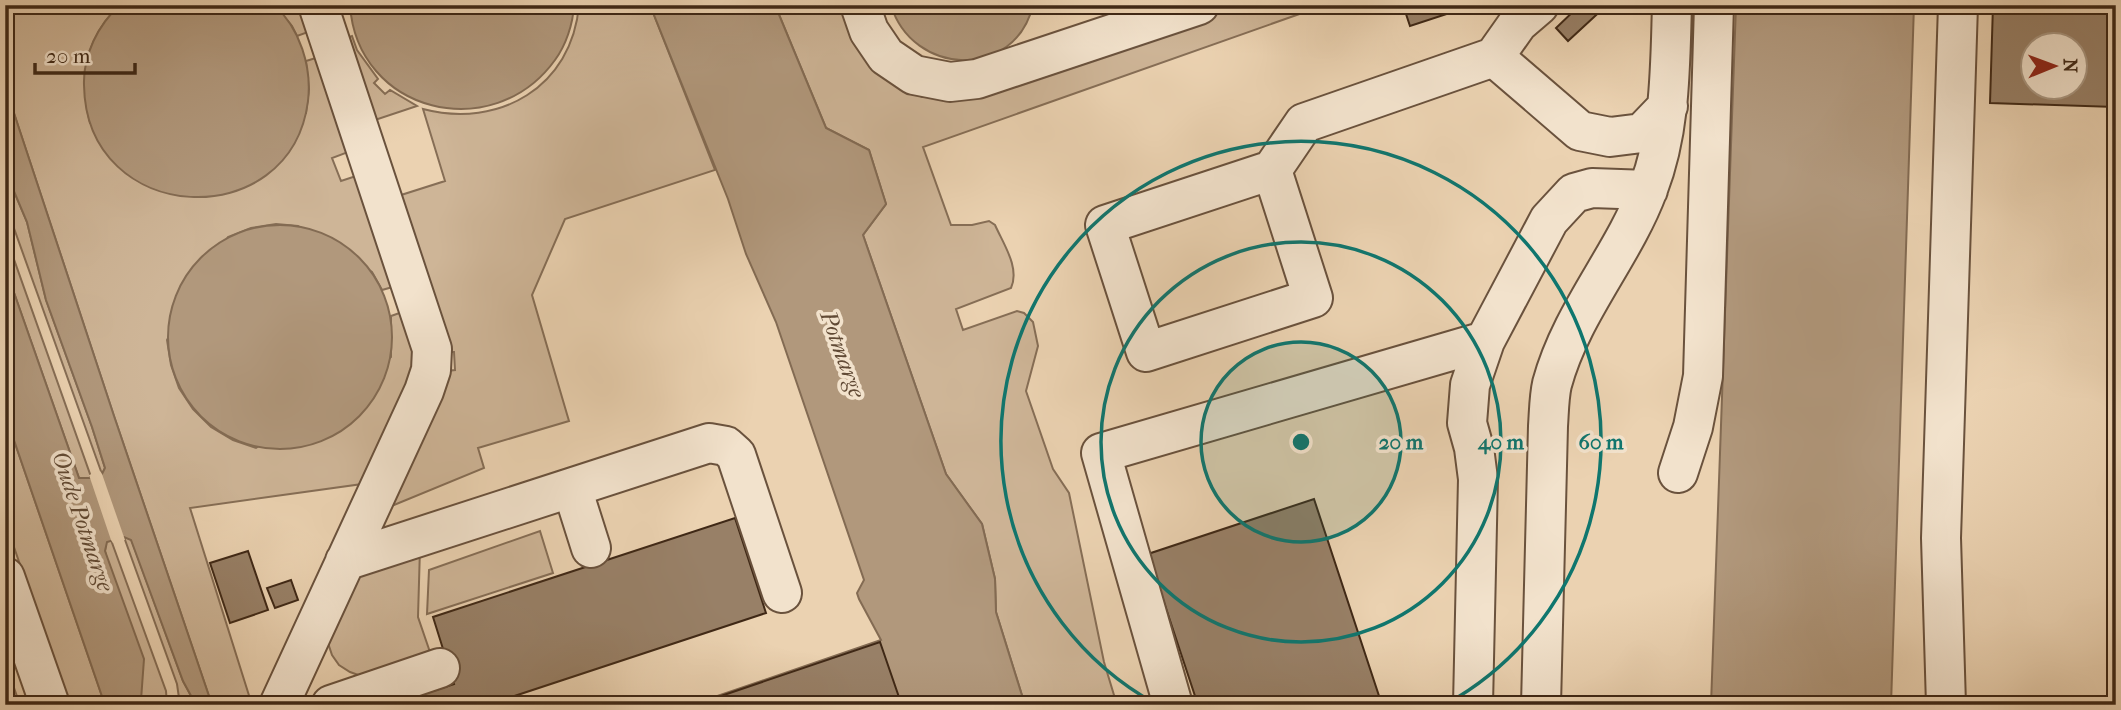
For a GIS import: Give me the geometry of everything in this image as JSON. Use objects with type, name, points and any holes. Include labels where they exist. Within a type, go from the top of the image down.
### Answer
[{"type":"street","points":[[279,705],[424,391],[431,370],[432,349],[318,5]]},
{"type":"street","points":[[860,5],[869,31],[886,56],[914,75],[950,82],[977,79],[1199,5]]},
{"type":"street","points":[[1272,170],[1313,298],[1146,352],[1105,225],[1272,170],[1304,123],[1494,57],[1518,23],[1539,5]]},
{"type":"street","points":[[1541,705],[1548,426],[1552,385],[1569,338],[1648,190],[1662,143],[1668,106],[1672,5]]},
{"type":"street","points":[[1678,473],[1693,427],[1703,376],[1714,5]]},
{"type":"street","points":[[1947,705],[1941,538],[1958,5]]},
{"type":"street","points":[[1494,57],[1580,131],[1611,137],[1642,134],[1668,106]]},
{"type":"street","points":[[1473,705],[1478,479],[1467,423],[1470,385],[1485,341],[1549,220],[1574,193],[1592,188],[1648,190]]},
{"type":"street","points":[[1173,705],[1101,453],[1485,341]]},
{"type":"street","points":[[345,561],[709,443],[726,446],[736,455],[782,593]]},
{"type":"street","points":[[572,488],[591,548]]},
{"type":"street","points":[[5,576],[50,705]]},
{"type":"street","points":[[331,705],[440,668]]},
{"type":"shaded area","points":[[5,5],[120,5],[99,31],[87,60],[85,91],[90,123],[306,113],[309,89],[306,61],[319,57],[351,151],[332,158],[341,181],[359,175],[396,286],[382,290],[372,272],[298,226],[276,224],[251,228],[228,237],[167,340],[171,365],[179,388],[193,409],[211,427],[233,440],[256,448],[391,357],[391,316],[405,311],[415,342],[412,380],[362,484],[190,508],[252,705],[212,705],[5,86]]},
{"type":"shaded area","points":[[274,5],[301,5],[311,31],[297,36]]},
{"type":"shaded area","points":[[579,5],[650,5],[715,170],[565,219],[532,295],[569,421],[478,448],[484,468],[394,505],[390,500],[446,371],[455,370],[454,352],[448,352],[398,196],[445,181],[423,109],[451,114],[478,113],[504,107],[527,95],[547,79],[562,59],[573,34]]},
{"type":"shaded area","points":[[775,5],[840,5],[845,18],[892,80],[922,97],[977,93],[1239,5],[1325,5],[923,147],[951,225],[972,225],[989,221],[995,225],[1014,273],[1011,288],[956,309],[963,330],[1017,311],[1024,313],[1033,322],[1038,346],[1026,391],[1053,469],[1069,493],[1104,662],[1117,705],[1025,705],[996,612],[995,579],[982,524],[946,474],[863,235],[886,204],[869,150],[826,128]]},
{"type":"shaded area","points":[[352,36],[357,50],[378,79],[374,83],[385,94],[390,90],[417,106],[372,121],[344,39]]},
{"type":"shaded area","points":[[5,170],[27,222],[46,300],[105,468],[102,474],[6,206]]},
{"type":"shaded area","points":[[5,234],[90,478],[79,478],[5,267]]},
{"type":"shaded area","points":[[5,414],[105,705],[68,705],[5,521]]},
{"type":"shaded area","points":[[540,531],[553,573],[427,614],[429,570]]},
{"type":"shaded area","points":[[124,537],[131,539],[183,681],[196,705],[180,705],[177,684]]},
{"type":"shaded area","points":[[111,540],[166,691],[167,705],[130,705],[141,700],[105,551],[106,542]]},
{"type":"shaded area","points":[[420,548],[418,617],[431,655],[361,676],[350,672],[339,665],[328,643],[349,579]]},
{"type":"shaded area","points":[[5,662],[20,705],[5,705]]},
{"type":"water","points":[[120,5],[274,5],[283,14],[297,37],[306,62],[308,101],[294,145],[266,175],[230,193],[190,197],[151,188],[117,166],[94,132],[84,74],[93,41]]},
{"type":"water","points":[[350,5],[574,5],[562,48],[555,60],[529,87],[498,103],[465,109],[432,105],[402,93],[376,71],[358,42]]},
{"type":"water","name":"Potmarge","points":[[650,5],[775,5],[826,128],[869,150],[886,204],[863,235],[946,474],[982,524],[995,579],[996,612],[1025,705],[691,705],[881,640],[857,593],[864,580],[776,322],[746,254],[728,199]]},
{"type":"water","points":[[891,5],[1033,5],[1023,30],[1006,47],[986,57],[963,60],[940,56],[920,46],[902,29]]},
{"type":"water","points":[[1736,5],[1914,5],[1891,705],[1711,705]]},
{"type":"water","name":"Oude Potmarge","points":[[5,86],[212,705],[196,705],[183,681],[131,540],[124,537],[107,542],[105,551],[144,659],[141,700],[130,705],[105,705],[5,414],[5,267],[79,478],[102,474],[105,468],[46,300],[27,222],[5,170]]},
{"type":"water","points":[[291,225],[313,229],[333,238],[351,250],[367,266],[388,304],[392,337],[388,370],[384,380],[367,408],[351,424],[313,445],[269,449],[247,445],[227,436],[209,424],[193,408],[172,370],[168,326],[172,304],[181,284],[193,266],[209,250],[247,229]]},
{"type":"pier","points":[[100,471],[125,540],[113,543],[111,540],[89,475]]},
{"type":"building","points":[[1403,5],[1468,5],[1468,7],[1410,26]]},
{"type":"building","points":[[1580,5],[1607,5],[1568,41],[1556,28]]},
{"type":"building","points":[[1993,5],[2116,5],[2115,107],[1990,103]]},
{"type":"building","points":[[1314,499],[1382,705],[1198,705],[1148,554]]},
{"type":"building","points":[[735,518],[766,613],[487,705],[389,705],[454,684],[433,617]]},
{"type":"building","points":[[248,551],[268,610],[230,623],[210,563]]},
{"type":"building","points":[[291,580],[298,600],[275,608],[267,588]]},
{"type":"building","points":[[880,642],[901,703],[695,705],[715,698]]}]
